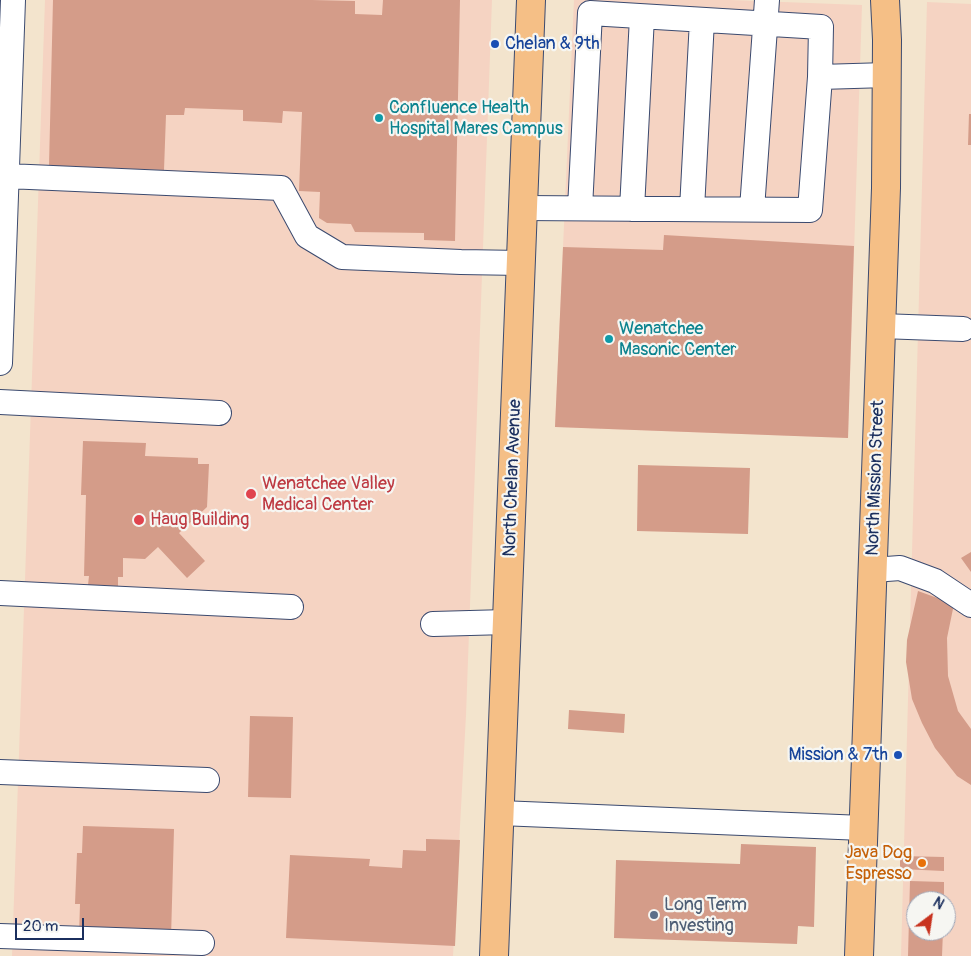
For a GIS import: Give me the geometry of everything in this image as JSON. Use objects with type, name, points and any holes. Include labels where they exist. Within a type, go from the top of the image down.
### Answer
[{"type":"main road","name":"North Chelan Avenue","points":[[494,956],[531,0]]},
{"type":"main road","name":"North Mission Street","points":[[859,956],[886,188],[887,40],[885,0]]},
{"type":"street","points":[[752,209],[767,0]]},
{"type":"street","points":[[0,363],[9,2]]},
{"type":"street","points":[[523,208],[810,210],[820,77],[821,27],[590,13],[580,208]]},
{"type":"street","points":[[632,209],[642,16]]},
{"type":"street","points":[[692,209],[702,20]]},
{"type":"street","points":[[820,77],[887,75]]},
{"type":"street","points":[[5,163],[280,188],[308,236],[342,257],[521,263]]},
{"type":"street","points":[[881,326],[963,329]]},
{"type":"street","points":[[0,402],[219,413]]},
{"type":"street","points":[[873,570],[900,568],[935,581],[971,605]]},
{"type":"street","points":[[0,594],[291,607]]},
{"type":"street","points":[[433,624],[507,622]]},
{"type":"street","points":[[0,772],[207,780]]},
{"type":"street","points":[[500,813],[863,828]]},
{"type":"street","points":[[0,936],[202,943]]},
{"type":"shaded area","name":"Wenatchee Valley Medical Center","points":[[45,0],[492,0],[466,715],[453,956],[12,956]]},
{"type":"shaded area","points":[[574,0],[730,0],[862,5],[848,438],[555,427]]},
{"type":"shaded area","points":[[927,2],[971,4],[971,956],[901,956]]},
{"type":"building","name":"Confluence Health Hospital Mares Campus","points":[[53,0],[355,1],[355,14],[382,15],[383,0],[460,0],[455,241],[424,240],[424,233],[355,232],[351,224],[327,223],[319,218],[320,192],[299,191],[302,112],[283,111],[282,123],[243,121],[243,110],[185,108],[184,115],[166,115],[164,170],[49,166]]},
{"type":"building","points":[[969,114],[971,114],[971,145],[968,145]]},
{"type":"building","points":[[664,235],[854,246],[848,438],[555,427],[563,247],[663,250]]},
{"type":"building","name":"Haug Building","points":[[83,441],[146,443],[145,456],[198,458],[198,464],[209,464],[207,507],[179,533],[205,561],[187,578],[158,547],[145,559],[123,558],[123,577],[118,577],[118,586],[88,585],[89,576],[84,576],[86,495],[81,495]]},
{"type":"building","points":[[638,465],[750,468],[748,534],[637,531]]},
{"type":"building","points":[[971,552],[971,572],[961,558]]},
{"type":"building","points":[[918,591],[954,604],[947,638],[948,676],[958,711],[971,729],[971,785],[957,776],[935,748],[912,699],[906,662],[907,640]]},
{"type":"building","points":[[569,710],[625,714],[624,733],[568,729]]},
{"type":"building","points":[[250,716],[293,717],[291,798],[248,797]]},
{"type":"building","points":[[83,826],[174,829],[171,938],[79,935],[80,904],[75,904],[77,853],[82,853]]},
{"type":"building","points":[[426,839],[460,840],[455,946],[286,938],[290,855],[370,859],[369,866],[402,868],[403,850],[426,851]]},
{"type":"building","points":[[741,844],[816,847],[814,927],[798,926],[797,944],[614,938],[616,860],[740,864]]},
{"type":"building","name":"Java Dog Espresso","points":[[900,856],[944,857],[944,871],[900,869]]},
{"type":"building","points":[[910,881],[944,882],[944,891],[910,891]]},
{"type":"building","points":[[908,941],[943,941],[942,956],[908,956]]},
{"type":"place","name":"Chelan & 9th","points":[[495,44]]},
{"type":"place","name":"Confluence Health Hospital Mares Campus","points":[[379,118]]},
{"type":"place","name":"Wenatchee Masonic Center","points":[[609,339]]},
{"type":"place","name":"Wenatchee Valley Medical Center","points":[[251,494]]},
{"type":"place","name":"Haug Building","points":[[139,520]]},
{"type":"place","name":"Mission & 7th","points":[[898,755]]},
{"type":"place","name":"Java Dog Espresso","points":[[922,863]]},
{"type":"place","name":"Long Term Investing","points":[[654,915]]}]
